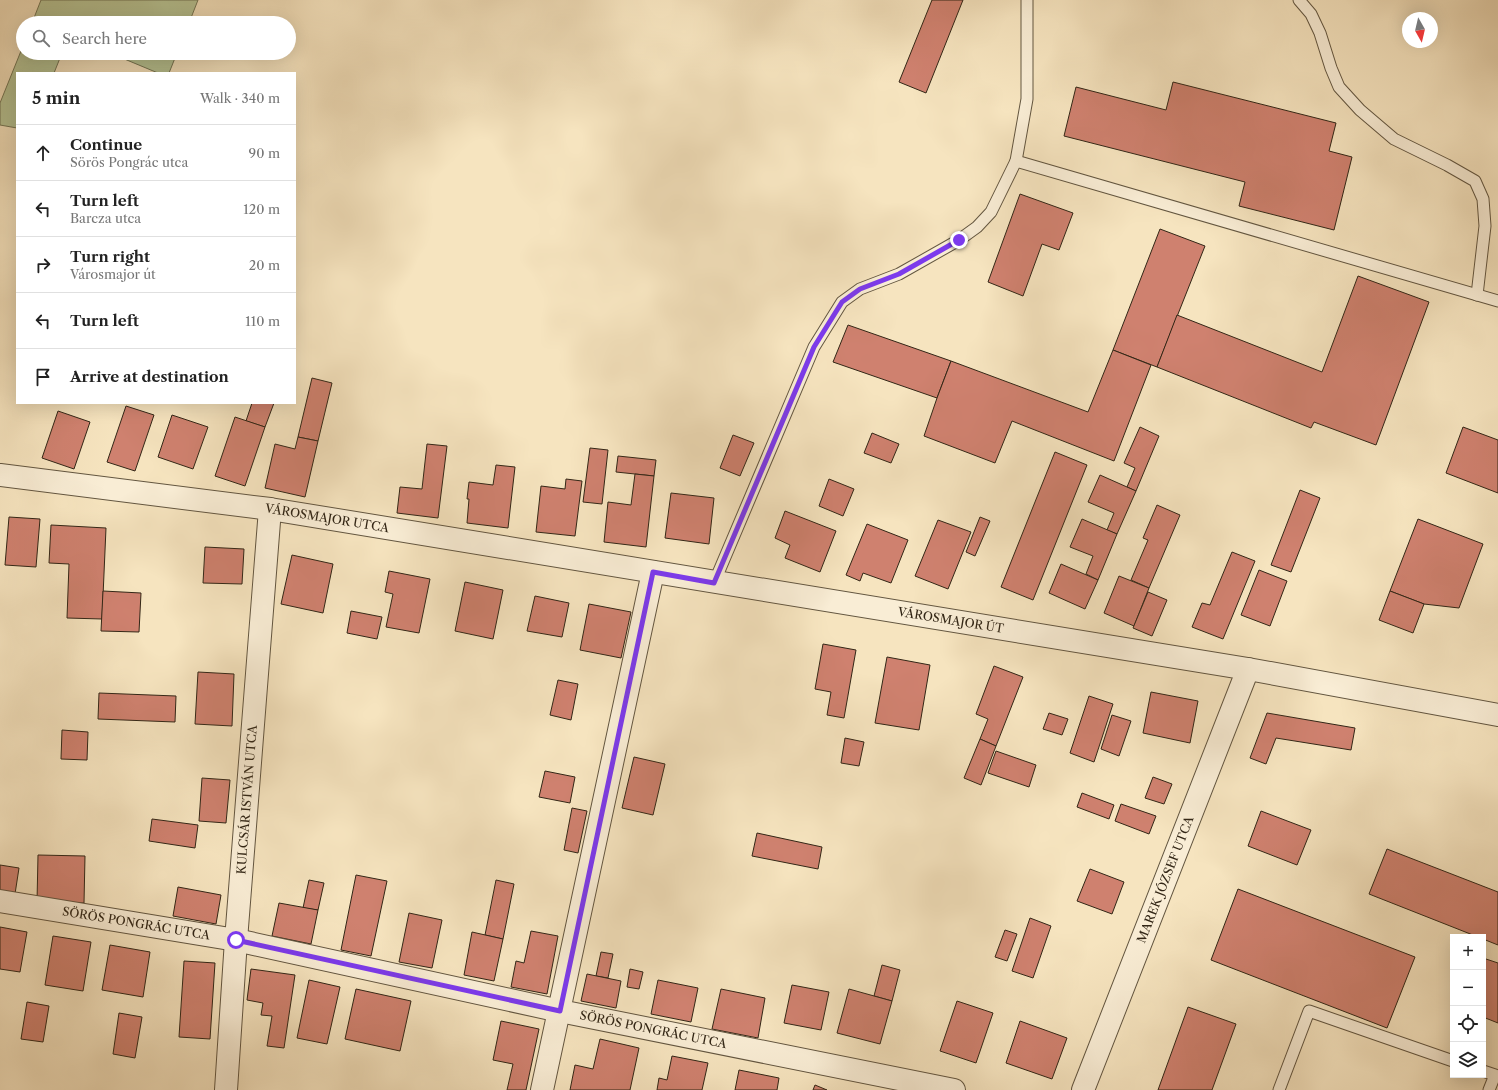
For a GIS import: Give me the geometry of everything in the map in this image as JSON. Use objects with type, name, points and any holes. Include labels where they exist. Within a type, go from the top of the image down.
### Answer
[{"type":"street","name":"VÁROSMAJOR UTCA","points":[[0,475],[270,509],[653,572]]},
{"type":"street","name":"KULCSÁR ISTVÁN UTCA","points":[[226,1090],[236,940],[270,509]]},
{"type":"street","name":"VÁROSMAJOR ÚT","points":[[653,572],[1248,669],[1498,715]]},
{"type":"street","points":[[542,1090],[653,572]]},
{"type":"street","name":"MAREK JÓZSEF UTCA","points":[[1083,1090],[1248,669]]},
{"type":"street","name":"SÖRÖS PONGRÁC UTCA","points":[[0,901],[236,940],[560,1011],[954,1090]]},
{"type":"lane","points":[[714,583],[814,347],[842,302],[860,289],[899,274],[959,240],[977,227],[991,212],[1016,161],[1027,99],[1027,0]]},
{"type":"lane","points":[[1300,0],[1311,14],[1320,33],[1331,68],[1339,87],[1360,110],[1394,138],[1475,181],[1483,199],[1485,226],[1477,295]]},
{"type":"lane","points":[[1016,161],[1498,301]]},
{"type":"lane","points":[[1279,1090],[1309,1011],[1450,1060]]},
{"type":"lane","points":[[1486,1072],[1495,1075],[1489,1090]]},
{"type":"green space","points":[[41,0],[198,0],[192,16],[35,16]]},
{"type":"green space","points":[[17,60],[59,60],[54,72],[16,72],[16,128],[0,125],[0,103]]},
{"type":"green space","points":[[127,60],[174,60],[169,72],[156,72]]},
{"type":"building","points":[[932,0],[963,0],[926,93],[899,82]]},
{"type":"building","points":[[1173,82],[1336,123],[1329,151],[1352,157],[1334,230],[1239,206],[1245,182],[1064,136],[1076,87],[1166,110]]},
{"type":"building","points":[[1020,194],[1073,213],[1059,250],[1042,244],[1023,296],[988,282]]},
{"type":"building","points":[[1160,229],[1205,246],[1157,367],[1113,350]]},
{"type":"building","points":[[1358,276],[1429,302],[1376,445],[1314,422],[1311,428],[1157,367],[1177,315],[1322,372]]},
{"type":"building","points":[[848,325],[951,361],[937,398],[833,362]]},
{"type":"building","points":[[1113,350],[1151,365],[1114,461],[1012,421],[995,463],[924,436],[951,361],[1088,412]]},
{"type":"building","points":[[312,378],[332,383],[318,441],[298,437]]},
{"type":"building","points":[[252,404],[274,404],[265,427],[246,421]]},
{"type":"building","points":[[126,406],[154,415],[135,471],[107,462]]},
{"type":"building","points":[[58,411],[90,422],[74,469],[42,458]]},
{"type":"building","points":[[172,415],[208,427],[193,469],[158,457]]},
{"type":"building","points":[[235,417],[265,427],[245,486],[215,476]]},
{"type":"building","points":[[1140,427],[1159,436],[1136,491],[1127,487],[1135,468],[1124,463]]},
{"type":"building","points":[[1463,427],[1498,440],[1498,493],[1446,473]]},
{"type":"building","points":[[872,433],[899,444],[891,463],[864,453]]},
{"type":"building","points":[[733,435],[754,443],[740,476],[720,468]]},
{"type":"building","points":[[298,437],[318,441],[305,497],[265,488],[275,444],[295,449]]},
{"type":"building","points":[[427,444],[447,446],[438,518],[397,513],[400,487],[422,489]]},
{"type":"building","points":[[590,448],[608,450],[602,504],[583,502]]},
{"type":"building","points":[[1055,452],[1087,465],[1033,600],[1001,587]]},
{"type":"building","points":[[618,456],[656,460],[654,476],[616,472]]},
{"type":"building","points":[[496,465],[515,467],[508,528],[467,523],[469,482],[493,485]]},
{"type":"building","points":[[635,474],[654,476],[646,547],[604,542],[608,502],[631,505]]},
{"type":"building","points":[[1100,475],[1136,491],[1117,534],[1107,530],[1114,513],[1088,502]]},
{"type":"building","points":[[566,479],[582,481],[575,536],[536,532],[541,486],[565,489]]},
{"type":"building","points":[[829,479],[854,489],[843,516],[819,506]]},
{"type":"building","points":[[1300,490],[1320,498],[1291,572],[1271,565]]},
{"type":"building","points":[[671,493],[714,498],[709,544],[665,538]]},
{"type":"building","points":[[1157,505],[1180,515],[1149,588],[1131,580],[1148,540],[1143,538]]},
{"type":"building","points":[[785,511],[836,531],[820,572],[785,558],[790,545],[775,538]]},
{"type":"building","points":[[9,517],[40,519],[36,567],[5,565]]},
{"type":"building","points":[[980,517],[990,521],[975,556],[966,552]]},
{"type":"building","points":[[1082,519],[1117,534],[1098,580],[1086,574],[1093,556],[1070,547]]},
{"type":"building","points":[[1418,519],[1483,544],[1459,608],[1424,604],[1390,591]]},
{"type":"building","points":[[938,520],[971,532],[948,589],[915,576]]},
{"type":"building","points":[[867,524],[908,540],[891,583],[863,573],[860,581],[846,575]]},
{"type":"building","points":[[51,525],[106,528],[102,619],[67,618],[69,564],[49,563]]},
{"type":"building","points":[[205,547],[244,549],[242,584],[203,583]]},
{"type":"building","points":[[1232,552],[1255,561],[1223,639],[1192,627],[1202,603],[1210,605]]},
{"type":"building","points":[[292,555],[333,564],[323,613],[281,604]]},
{"type":"building","points":[[1061,564],[1098,580],[1085,609],[1049,593]]},
{"type":"building","points":[[1259,570],[1287,581],[1270,626],[1241,615]]},
{"type":"building","points":[[389,571],[430,579],[419,633],[386,627],[393,594],[385,592]]},
{"type":"building","points":[[1119,576],[1149,588],[1134,626],[1104,613]]},
{"type":"building","points":[[465,582],[503,590],[493,639],[455,631]]},
{"type":"building","points":[[103,591],[141,593],[139,632],[101,631]]},
{"type":"building","points":[[1390,591],[1424,604],[1413,633],[1379,620]]},
{"type":"building","points":[[1148,592],[1167,600],[1152,636],[1133,628]]},
{"type":"building","points":[[535,596],[569,603],[562,637],[527,631]]},
{"type":"building","points":[[589,604],[631,612],[621,658],[580,650]]},
{"type":"building","points":[[351,611],[382,617],[377,639],[347,633]]},
{"type":"building","points":[[823,644],[856,650],[844,718],[827,715],[831,692],[815,689]]},
{"type":"building","points":[[887,657],[930,665],[919,730],[875,723]]},
{"type":"building","points":[[994,666],[1023,677],[996,746],[980,739],[988,719],[976,714]]},
{"type":"building","points":[[198,672],[234,674],[232,726],[195,724]]},
{"type":"building","points":[[558,680],[578,684],[571,720],[550,715]]},
{"type":"building","points":[[1151,692],[1198,701],[1190,743],[1143,733]]},
{"type":"building","points":[[99,693],[176,696],[175,722],[98,719]]},
{"type":"building","points":[[1089,696],[1113,704],[1094,762],[1070,753]]},
{"type":"building","points":[[1049,713],[1068,719],[1062,735],[1043,729]]},
{"type":"building","points":[[1267,713],[1355,728],[1351,750],[1276,738],[1266,764],[1250,758]]},
{"type":"building","points":[[1112,715],[1131,721],[1119,756],[1101,749]]},
{"type":"building","points":[[62,730],[88,732],[87,760],[61,759]]},
{"type":"building","points":[[845,738],[864,742],[859,766],[841,763]]},
{"type":"building","points":[[980,739],[996,746],[981,785],[964,778]]},
{"type":"building","points":[[996,751],[1036,765],[1029,787],[988,773]]},
{"type":"building","points":[[634,757],[665,764],[653,815],[622,808]]},
{"type":"building","points":[[545,771],[575,777],[570,803],[539,797]]},
{"type":"building","points":[[1153,777],[1172,784],[1164,804],[1145,798]]},
{"type":"building","points":[[202,778],[230,780],[226,823],[199,821]]},
{"type":"building","points":[[1082,793],[1114,805],[1109,819],[1077,807]]},
{"type":"building","points":[[1121,804],[1156,816],[1149,834],[1115,821]]},
{"type":"building","points":[[572,808],[587,811],[578,853],[564,850]]},
{"type":"building","points":[[1261,811],[1311,830],[1297,865],[1248,846]]},
{"type":"building","points":[[152,819],[198,825],[195,848],[149,841]]},
{"type":"building","points":[[757,833],[822,847],[818,869],[752,856]]},
{"type":"building","points":[[1387,849],[1498,892],[1498,945],[1486,940],[1486,934],[1470,934],[1369,894]]},
{"type":"building","points":[[38,855],[85,856],[84,903],[37,902]]},
{"type":"building","points":[[0,865],[19,868],[15,894],[0,892]]},
{"type":"building","points":[[1090,869],[1124,882],[1112,914],[1077,901]]},
{"type":"building","points":[[356,875],[387,881],[371,956],[341,950]]},
{"type":"building","points":[[309,880],[324,883],[318,910],[303,908]]},
{"type":"building","points":[[496,880],[514,884],[503,939],[485,935]]},
{"type":"building","points":[[178,887],[221,895],[216,924],[173,916]]},
{"type":"building","points":[[1238,889],[1415,957],[1387,1028],[1211,960]]},
{"type":"building","points":[[279,903],[318,910],[311,944],[272,936]]},
{"type":"building","points":[[409,913],[442,920],[432,968],[399,962]]},
{"type":"building","points":[[1030,918],[1051,926],[1033,978],[1012,971]]},
{"type":"building","points":[[0,927],[27,932],[20,972],[0,969]]},
{"type":"building","points":[[1005,930],[1017,934],[1007,961],[995,957]]},
{"type":"building","points":[[531,931],[558,936],[547,994],[511,987],[516,961],[524,963]]},
{"type":"building","points":[[472,932],[503,939],[494,981],[464,975]]},
{"type":"building","points":[[53,936],[91,942],[83,991],[45,985]]},
{"type":"building","points":[[110,945],[150,952],[143,997],[102,990]]},
{"type":"building","points":[[601,952],[613,954],[608,978],[596,976]]},
{"type":"building","points":[[1486,959],[1498,963],[1498,1023],[1486,1018]]},
{"type":"building","points":[[184,961],[215,963],[210,1039],[179,1037]]},
{"type":"building","points":[[882,965],[900,970],[892,1001],[874,996]]},
{"type":"building","points":[[251,969],[295,975],[284,1048],[267,1046],[272,1016],[261,1015],[263,1003],[247,1000]]},
{"type":"building","points":[[630,969],[643,972],[639,989],[627,987]]},
{"type":"building","points":[[587,974],[621,981],[616,1008],[581,1001]]},
{"type":"building","points":[[309,980],[340,987],[327,1044],[297,1038]]},
{"type":"building","points":[[658,980],[698,988],[691,1022],[651,1014]]},
{"type":"building","points":[[792,985],[829,992],[821,1030],[784,1023]]},
{"type":"building","points":[[356,989],[411,1001],[400,1051],[345,1039]]},
{"type":"building","points":[[721,989],[765,998],[758,1038],[712,1029]]},
{"type":"building","points":[[849,989],[892,1001],[880,1044],[837,1033]]},
{"type":"building","points":[[957,1001],[993,1013],[976,1063],[940,1051]]},
{"type":"building","points":[[27,1002],[49,1006],[43,1042],[21,1039]]},
{"type":"building","points":[[1188,1007],[1236,1024],[1212,1090],[1158,1090]]},
{"type":"building","points":[[119,1013],[142,1017],[135,1058],[113,1054]]},
{"type":"building","points":[[501,1021],[539,1029],[526,1090],[507,1090],[513,1064],[493,1060]]},
{"type":"building","points":[[1020,1021],[1067,1038],[1052,1079],[1006,1063]]},
{"type":"building","points":[[600,1039],[639,1048],[630,1090],[570,1090],[575,1065],[593,1069]]},
{"type":"building","points":[[672,1056],[708,1063],[702,1090],[657,1090],[659,1078],[667,1080]]},
{"type":"building","points":[[739,1070],[779,1078],[777,1090],[735,1090]]},
{"type":"building","points":[[815,1085],[827,1090],[813,1090]]},
{"type":"route","points":[[236,940],[560,1011],[653,572],[714,583],[814,347],[842,302],[860,289],[899,274],[959,240]]}]
